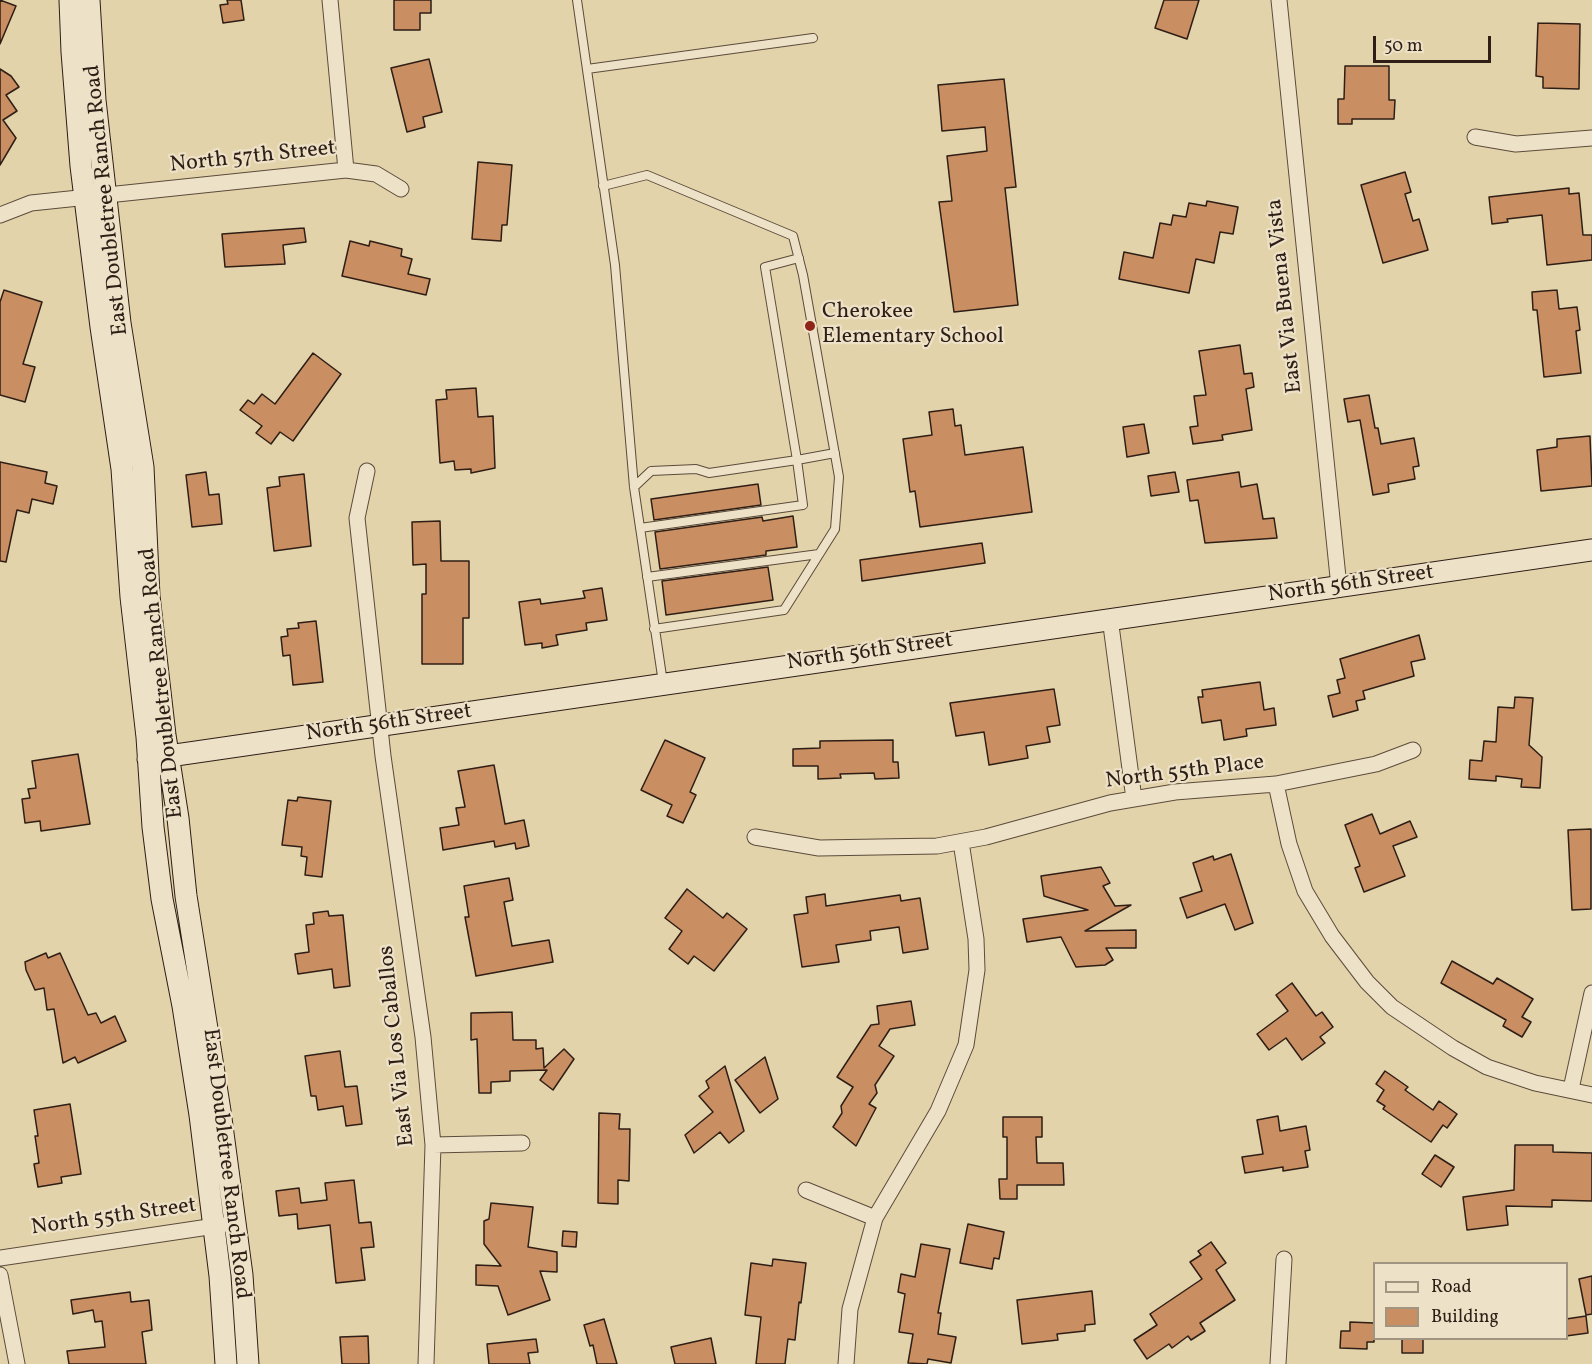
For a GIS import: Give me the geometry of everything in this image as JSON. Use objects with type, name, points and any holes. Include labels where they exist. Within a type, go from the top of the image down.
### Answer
[{"type":"main road","name":"East Doubletree Ranch Road","points":[[70,0],[81,33],[95,197],[120,324],[143,467],[158,758],[242,1275],[248,1364]]},
{"type":"main road","name":"East Doubletree Ranch Road","points":[[81,33],[89,0]]},
{"type":"main road","name":"North 56th Street","points":[[158,758],[1110,618],[1592,550]]},
{"type":"main road","name":"East Doubletree Ranch Road","points":[[158,758],[153,827],[162,899],[197,1092],[220,1276],[226,1364]]},
{"type":"street","points":[[330,0],[346,170]]},
{"type":"street","name":"East Via Buena Vista","points":[[1279,0],[1339,587]]},
{"type":"street","points":[[1475,137],[1516,144],[1592,138]]},
{"type":"street","name":"North 57th Street","points":[[0,215],[31,203],[346,170],[376,174],[401,189]]},
{"type":"street","name":"East Via Los Caballos","points":[[367,471],[357,518],[379,725],[423,1037],[433,1145],[426,1364]]},
{"type":"street","points":[[1110,618],[1134,799]]},
{"type":"street","name":"North 55th Place","points":[[755,837],[830,848],[903,848],[961,842],[1134,799],[1175,792],[1276,784],[1376,764],[1413,750]]},
{"type":"street","points":[[1276,784],[1289,844],[1305,891],[1332,936],[1367,982],[1392,1006],[1453,1048],[1487,1067],[1535,1083],[1592,1095]]},
{"type":"street","points":[[846,1364],[850,1310],[875,1218],[938,1111],[966,1045],[977,970],[976,939],[961,842]]},
{"type":"street","points":[[1571,1089],[1592,993]]},
{"type":"street","points":[[433,1145],[522,1143]]},
{"type":"street","points":[[806,1190],[875,1218]]},
{"type":"street","name":"North 55th Street","points":[[0,1258],[234,1223]]},
{"type":"street","points":[[1278,1364],[1284,1259]]},
{"type":"street","points":[[0,1275],[17,1364]]},
{"type":"lane","points":[[577,0],[621,322],[634,487],[663,684]]},
{"type":"lane","points":[[587,69],[813,38]]},
{"type":"lane","points":[[603,186],[647,175],[793,236],[839,477],[835,529],[784,610],[654,629]]},
{"type":"lane","points":[[640,528],[803,505],[765,267],[799,258]]},
{"type":"lane","points":[[634,487],[651,471],[696,469],[708,473],[835,453]]},
{"type":"lane","points":[[647,577],[819,554]]},
{"type":"building","points":[[0,0],[16,6],[0,44]]},
{"type":"building","points":[[227,0],[241,0],[244,20],[223,23],[220,5],[228,4]]},
{"type":"building","points":[[394,0],[431,0],[431,13],[420,13],[420,30],[394,30]]},
{"type":"building","points":[[1164,0],[1199,0],[1187,39],[1155,28]]},
{"type":"building","points":[[1538,23],[1580,24],[1579,89],[1543,88],[1543,77],[1536,76]]},
{"type":"building","points":[[429,59],[442,112],[423,117],[425,127],[407,132],[391,68]]},
{"type":"building","points":[[1345,66],[1389,66],[1389,100],[1395,100],[1394,119],[1352,119],[1352,124],[1338,124],[1338,99],[1344,99]]},
{"type":"building","points":[[0,69],[11,76],[19,87],[6,95],[17,111],[3,120],[16,138],[0,165]]},
{"type":"building","points":[[1004,79],[1016,187],[1005,188],[1018,305],[954,312],[939,202],[952,201],[947,156],[987,151],[985,127],[942,131],[938,85]]},
{"type":"building","points":[[478,162],[512,165],[507,225],[502,225],[501,241],[472,239]]},
{"type":"building","points":[[1405,172],[1411,192],[1405,194],[1413,221],[1419,219],[1428,250],[1383,263],[1361,185]]},
{"type":"building","points":[[1569,188],[1569,194],[1579,193],[1583,235],[1592,235],[1592,260],[1547,265],[1542,215],[1507,219],[1508,222],[1492,224],[1489,197]]},
{"type":"building","points":[[1207,201],[1238,207],[1233,234],[1220,232],[1214,263],[1196,259],[1189,293],[1119,279],[1124,252],[1153,258],[1160,223],[1171,225],[1173,215],[1186,217],[1189,203],[1206,206]]},
{"type":"building","points":[[304,228],[306,242],[283,245],[285,264],[225,267],[222,234]]},
{"type":"building","points":[[350,241],[369,246],[370,241],[402,249],[401,256],[412,259],[408,274],[430,279],[426,295],[342,276]]},
{"type":"building","points":[[4,290],[42,302],[23,364],[35,367],[25,402],[0,395],[0,302]]},
{"type":"building","points":[[1557,290],[1559,309],[1577,307],[1580,330],[1576,331],[1581,373],[1544,377],[1537,310],[1533,310],[1532,292]]},
{"type":"building","points":[[1240,345],[1244,374],[1252,373],[1254,387],[1246,389],[1252,430],[1222,435],[1223,440],[1193,444],[1190,427],[1198,426],[1194,396],[1206,395],[1199,351]]},
{"type":"building","points":[[313,353],[341,374],[293,441],[280,432],[271,444],[256,433],[262,426],[240,410],[248,400],[254,404],[262,394],[275,404]]},
{"type":"building","points":[[476,388],[478,417],[493,416],[495,468],[471,473],[471,469],[455,470],[454,461],[440,463],[436,400],[447,399],[446,390]]},
{"type":"building","points":[[1369,395],[1375,428],[1378,428],[1381,444],[1414,438],[1419,466],[1413,467],[1415,479],[1388,484],[1389,492],[1373,495],[1360,420],[1348,422],[1344,399]]},
{"type":"building","points":[[953,409],[955,426],[961,425],[965,455],[1023,447],[1032,512],[920,527],[915,491],[910,492],[903,439],[932,435],[929,412]]},
{"type":"building","points":[[1144,424],[1149,453],[1127,457],[1123,427]]},
{"type":"building","points":[[1590,436],[1592,486],[1541,491],[1537,450],[1557,447],[1557,439]]},
{"type":"building","points":[[0,462],[47,472],[45,483],[57,486],[53,504],[32,499],[29,513],[17,510],[6,562],[0,561]]},
{"type":"building","points":[[206,472],[209,495],[219,494],[222,524],[192,527],[186,475]]},
{"type":"building","points":[[1175,472],[1179,492],[1151,496],[1148,476]]},
{"type":"building","points":[[1239,472],[1241,487],[1257,484],[1263,519],[1274,518],[1277,538],[1205,543],[1198,500],[1190,501],[1187,480]]},
{"type":"building","points":[[304,474],[311,546],[274,551],[267,488],[280,486],[279,477]]},
{"type":"building","points":[[758,484],[761,505],[654,520],[651,499]]},
{"type":"building","points":[[793,516],[797,547],[766,551],[766,555],[660,569],[655,532],[762,517],[763,521]]},
{"type":"building","points":[[440,521],[441,561],[469,561],[469,618],[463,618],[463,664],[422,664],[422,594],[426,594],[426,564],[413,565],[412,522]]},
{"type":"building","points":[[982,543],[985,563],[862,581],[860,560]]},
{"type":"building","points":[[768,567],[773,600],[666,615],[662,581]]},
{"type":"building","points":[[602,588],[607,620],[586,623],[587,630],[556,635],[558,645],[542,648],[542,643],[525,645],[519,602],[540,599],[541,604],[585,598],[583,591]]},
{"type":"building","points":[[316,621],[323,682],[293,685],[290,655],[283,656],[281,637],[288,636],[287,629],[299,628],[298,623]]},
{"type":"building","points":[[1419,635],[1425,659],[1411,662],[1414,676],[1363,691],[1365,699],[1356,701],[1358,710],[1333,717],[1328,696],[1340,693],[1337,680],[1345,678],[1340,659]]},
{"type":"building","points":[[1260,682],[1264,710],[1274,708],[1276,725],[1246,729],[1247,736],[1224,740],[1221,720],[1202,723],[1198,697],[1203,697],[1202,690]]},
{"type":"building","points":[[1054,689],[1060,725],[1047,727],[1050,742],[1026,746],[1028,758],[989,765],[984,732],[956,736],[950,703]]},
{"type":"building","points":[[1515,697],[1533,698],[1529,745],[1542,757],[1540,788],[1521,787],[1522,779],[1496,776],[1496,781],[1469,779],[1470,760],[1482,761],[1484,741],[1496,742],[1498,707],[1514,708]]},
{"type":"building","points":[[665,740],[705,758],[690,792],[696,795],[683,823],[667,816],[672,805],[641,790]]},
{"type":"building","points":[[893,740],[893,762],[898,762],[899,778],[875,779],[874,773],[840,774],[841,778],[818,779],[818,766],[793,766],[793,749],[820,748],[820,741]]},
{"type":"building","points":[[78,754],[90,824],[41,831],[40,821],[25,823],[22,799],[30,798],[28,789],[36,788],[32,761]]},
{"type":"building","points":[[494,765],[505,824],[524,820],[529,846],[516,849],[515,843],[495,847],[494,841],[443,850],[440,828],[459,825],[456,808],[465,807],[458,771]]},
{"type":"building","points":[[298,797],[331,801],[322,877],[305,875],[307,857],[301,856],[302,847],[282,845],[288,800],[297,801]]},
{"type":"building","points":[[1372,814],[1380,834],[1410,821],[1417,837],[1393,846],[1405,876],[1364,892],[1355,868],[1360,866],[1345,825]]},
{"type":"building","points":[[1591,829],[1591,909],[1572,910],[1568,830]]},
{"type":"building","points":[[1231,854],[1253,923],[1235,930],[1225,904],[1187,918],[1180,898],[1202,891],[1193,863],[1213,856],[1214,860]]},
{"type":"building","points":[[1101,867],[1110,883],[1103,886],[1115,906],[1131,905],[1085,931],[1136,930],[1136,948],[1106,948],[1113,960],[1105,965],[1076,967],[1061,937],[1027,942],[1023,919],[1088,910],[1044,896],[1041,876]]},
{"type":"building","points":[[509,878],[513,900],[504,902],[512,946],[549,940],[553,962],[476,976],[465,917],[469,917],[464,886]]},
{"type":"building","points":[[687,889],[723,918],[727,913],[747,929],[714,971],[694,956],[688,964],[669,949],[682,931],[665,918]]},
{"type":"building","points":[[825,894],[826,906],[900,895],[901,901],[920,898],[928,949],[903,953],[899,927],[870,931],[871,940],[836,945],[839,962],[802,967],[794,915],[808,913],[806,897]]},
{"type":"building","points":[[328,911],[329,916],[343,915],[350,986],[334,988],[332,969],[298,974],[295,954],[309,952],[306,925],[314,924],[313,913]]},
{"type":"building","points":[[46,953],[48,958],[60,953],[88,1015],[96,1013],[101,1023],[115,1016],[126,1041],[78,1063],[75,1057],[63,1063],[54,1009],[47,1010],[44,988],[35,990],[26,970],[25,962]]},
{"type":"building","points":[[1452,961],[1493,984],[1497,978],[1533,999],[1522,1017],[1531,1022],[1522,1037],[1503,1026],[1506,1020],[1441,983]]},
{"type":"building","points":[[1292,983],[1316,1016],[1322,1012],[1333,1027],[1320,1037],[1325,1043],[1302,1060],[1286,1038],[1269,1050],[1257,1034],[1288,1011],[1276,995]]},
{"type":"building","points":[[911,1001],[915,1025],[890,1029],[879,1046],[894,1056],[875,1085],[877,1093],[869,1104],[876,1108],[856,1146],[833,1127],[842,1113],[841,1106],[853,1087],[837,1077],[871,1025],[879,1024],[877,1006]]},
{"type":"building","points":[[512,1012],[513,1040],[536,1040],[536,1049],[543,1048],[544,1068],[564,1049],[574,1059],[553,1090],[540,1080],[547,1070],[510,1071],[510,1081],[491,1082],[491,1093],[479,1093],[477,1039],[471,1040],[471,1013]]},
{"type":"building","points":[[340,1051],[345,1087],[357,1086],[362,1124],[346,1126],[343,1106],[318,1110],[316,1096],[311,1096],[305,1056]]},
{"type":"building","points":[[765,1057],[778,1099],[760,1113],[735,1080]]},
{"type":"building","points":[[725,1066],[744,1131],[729,1143],[720,1132],[694,1153],[685,1135],[713,1112],[699,1096],[709,1088],[706,1081]]},
{"type":"building","points":[[1385,1071],[1408,1087],[1405,1090],[1433,1110],[1439,1101],[1457,1114],[1447,1128],[1443,1125],[1431,1142],[1383,1109],[1385,1106],[1377,1101],[1384,1090],[1376,1084]]},
{"type":"building","points":[[70,1104],[81,1174],[61,1177],[62,1183],[38,1187],[34,1164],[39,1163],[34,1110]]},
{"type":"building","points":[[599,1113],[620,1114],[619,1129],[630,1129],[629,1181],[618,1180],[618,1204],[598,1203]]},
{"type":"building","points":[[1278,1116],[1280,1131],[1306,1126],[1310,1150],[1305,1151],[1308,1167],[1283,1171],[1283,1167],[1245,1173],[1242,1157],[1263,1154],[1257,1120]]},
{"type":"building","points":[[1003,1117],[1042,1117],[1042,1137],[1036,1137],[1037,1163],[1063,1163],[1064,1185],[1017,1185],[1017,1199],[1000,1199],[999,1179],[1007,1179],[1007,1137],[1003,1137]]},
{"type":"building","points":[[1515,1145],[1553,1145],[1553,1152],[1592,1153],[1592,1201],[1552,1200],[1552,1207],[1506,1206],[1508,1225],[1467,1230],[1463,1197],[1514,1190]]},
{"type":"building","points":[[1435,1155],[1454,1167],[1441,1187],[1422,1174]]},
{"type":"building","points":[[354,1180],[359,1223],[371,1222],[374,1247],[361,1248],[365,1280],[336,1283],[330,1225],[298,1229],[297,1214],[279,1216],[276,1191],[299,1188],[301,1203],[327,1200],[325,1183]]},
{"type":"building","points":[[491,1203],[533,1207],[528,1247],[557,1252],[557,1272],[540,1271],[550,1300],[508,1315],[498,1286],[476,1285],[476,1265],[501,1266],[484,1244],[484,1221],[489,1219]]},
{"type":"building","points":[[968,1224],[1004,1232],[999,1259],[994,1258],[992,1269],[960,1263]]},
{"type":"building","points":[[563,1231],[577,1232],[576,1247],[562,1246]]},
{"type":"building","points":[[1211,1242],[1226,1263],[1216,1270],[1235,1300],[1200,1323],[1205,1331],[1191,1340],[1188,1336],[1172,1348],[1169,1344],[1147,1359],[1134,1340],[1157,1325],[1150,1314],[1202,1279],[1190,1262],[1201,1255],[1198,1251]]},
{"type":"building","points":[[921,1244],[950,1249],[938,1313],[941,1313],[938,1334],[956,1337],[951,1363],[928,1359],[927,1364],[908,1363],[913,1334],[899,1332],[905,1294],[898,1292],[901,1274],[915,1277]]},
{"type":"building","points":[[773,1259],[806,1263],[801,1303],[799,1302],[795,1340],[788,1339],[785,1364],[756,1364],[761,1317],[745,1315],[751,1263],[772,1266]]},
{"type":"building","points":[[1592,1276],[1592,1314],[1586,1315],[1579,1279]]},
{"type":"building","points":[[1092,1291],[1095,1324],[1085,1325],[1085,1331],[1057,1334],[1058,1340],[1022,1344],[1017,1300]]},
{"type":"building","points":[[130,1292],[131,1302],[149,1300],[152,1330],[142,1332],[146,1364],[69,1364],[67,1351],[105,1347],[102,1321],[95,1322],[93,1310],[73,1314],[71,1300]]},
{"type":"building","points":[[1586,1316],[1588,1333],[1568,1336],[1568,1319]]},
{"type":"building","points":[[604,1319],[617,1364],[597,1364],[593,1345],[590,1346],[584,1325]]},
{"type":"building","points":[[1350,1322],[1373,1323],[1374,1342],[1367,1342],[1367,1349],[1340,1348],[1341,1331],[1350,1331]]},
{"type":"building","points":[[368,1336],[369,1364],[342,1364],[340,1337]]},
{"type":"building","points":[[711,1338],[716,1364],[675,1364],[671,1347]]},
{"type":"building","points":[[536,1339],[538,1352],[528,1353],[530,1364],[489,1364],[487,1344]]},
{"type":"building","points":[[1402,1340],[1423,1340],[1423,1353],[1402,1353]]},
{"type":"place","name":"Cherokee Elementary School","points":[[810,326]]}]
